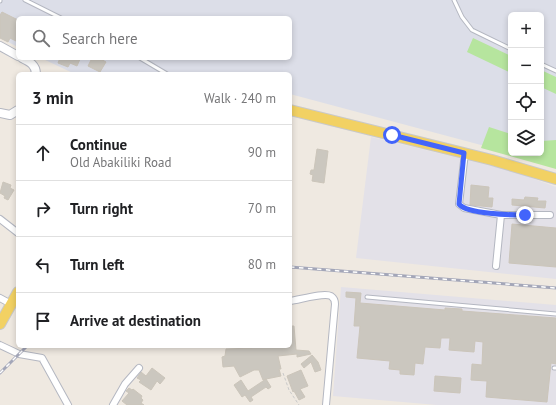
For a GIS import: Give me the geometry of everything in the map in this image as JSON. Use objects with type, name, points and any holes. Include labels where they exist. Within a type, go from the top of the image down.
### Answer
[{"type":"main road","points":[[292,110],[464,153],[528,170],[556,180]]},
{"type":"main road","points":[[0,324],[16,295]]},
{"type":"street","points":[[0,46],[16,55]]},
{"type":"street","points":[[26,60],[33,64],[36,72]]},
{"type":"street","points":[[0,113],[10,115],[16,111]]},
{"type":"street","points":[[464,153],[459,204],[464,208],[501,215],[550,215]]},
{"type":"street","points":[[496,266],[501,215]]},
{"type":"street","points":[[0,219],[16,231]]},
{"type":"street","points":[[292,301],[329,295],[333,297],[336,304],[326,405]]},
{"type":"street","points":[[0,298],[11,304]]},
{"type":"street","points":[[0,345],[19,354],[42,358],[68,405]]},
{"type":"street","points":[[113,405],[125,384],[139,368]]},
{"type":"lane","points":[[25,0],[32,2],[57,16]]},
{"type":"lane","points":[[454,0],[462,17],[472,30],[509,48]]},
{"type":"lane","points":[[143,60],[164,72]]},
{"type":"lane","points":[[544,65],[556,71]]},
{"type":"lane","points":[[366,297],[556,314]]},
{"type":"path","points":[[283,373],[289,390],[299,405]]},
{"type":"shaded area","points":[[0,0],[556,0],[556,165],[522,156],[544,156],[544,12],[508,12],[508,152],[292,95],[292,72],[71,72],[45,60],[292,60],[292,16],[16,16],[16,46],[0,38]]},
{"type":"shaded area","points":[[371,137],[512,171],[556,187],[556,279],[356,258]]},
{"type":"shaded area","points":[[341,287],[556,305],[556,405],[437,405],[333,396]]},
{"type":"green space","points":[[473,38],[508,55],[508,72],[467,52]]},
{"type":"green space","points":[[544,71],[556,77],[556,94],[544,88]]},
{"type":"green space","points":[[489,127],[508,133],[508,156],[481,148]]},
{"type":"green space","points":[[556,140],[556,169],[510,156],[544,156],[544,141]]},
{"type":"building","points":[[2,12],[16,19],[16,41],[10,38],[8,42],[0,38],[0,15]]},
{"type":"building","points":[[59,60],[80,60],[77,66],[70,63],[68,67],[58,63]]},
{"type":"building","points":[[91,60],[102,60],[106,62],[100,72],[88,66]]},
{"type":"building","points":[[317,149],[328,151],[324,183],[312,181],[313,175],[310,174],[311,170],[314,170]]},
{"type":"building","points":[[3,182],[11,185],[10,188],[14,190],[8,200],[0,193]]},
{"type":"building","points":[[471,185],[489,187],[488,198],[493,198],[492,207],[470,205]]},
{"type":"building","points":[[525,197],[538,198],[537,201],[546,201],[545,208],[512,205],[512,199],[524,200]]},
{"type":"building","points":[[512,224],[556,228],[556,267],[509,263]]},
{"type":"building","points":[[346,292],[361,293],[360,303],[445,310],[445,308],[462,309],[462,311],[556,318],[556,364],[551,363],[547,402],[486,397],[487,381],[471,380],[472,364],[482,365],[483,342],[475,341],[474,352],[449,350],[450,338],[441,338],[440,348],[425,347],[423,364],[415,363],[414,375],[400,374],[400,370],[389,369],[390,361],[357,358],[360,326],[354,326],[356,298],[346,297]]},
{"type":"building","points":[[292,326],[294,326],[296,350],[309,351],[311,354],[297,357],[297,354],[278,356],[281,376],[263,380],[259,370],[254,370],[240,377],[234,366],[223,367],[222,357],[225,356],[226,349],[292,348]]},
{"type":"building","points":[[312,355],[318,362],[321,370],[315,372],[311,362],[304,368],[301,364]]},
{"type":"building","points":[[152,368],[165,378],[160,384],[157,381],[151,390],[139,382],[141,380],[137,378],[141,372],[146,376]]},
{"type":"building","points":[[301,370],[308,386],[300,389],[305,397],[299,400],[294,391],[293,392],[287,376]]},
{"type":"building","points":[[435,376],[461,378],[460,393],[434,391]]},
{"type":"building","points":[[266,379],[271,387],[268,389],[266,387],[251,397],[253,400],[250,402],[245,395],[242,397],[234,385],[241,380],[248,391]]},
{"type":"building","points":[[129,388],[132,390],[133,389],[142,396],[141,398],[143,400],[141,403],[144,405],[127,405],[122,401],[129,393],[126,391]]},
{"type":"railway","points":[[292,267],[556,288]]},
{"type":"railway","points":[[0,373],[25,348]]},
{"type":"route","points":[[392,135],[464,153],[460,206],[501,215],[525,215]]}]
